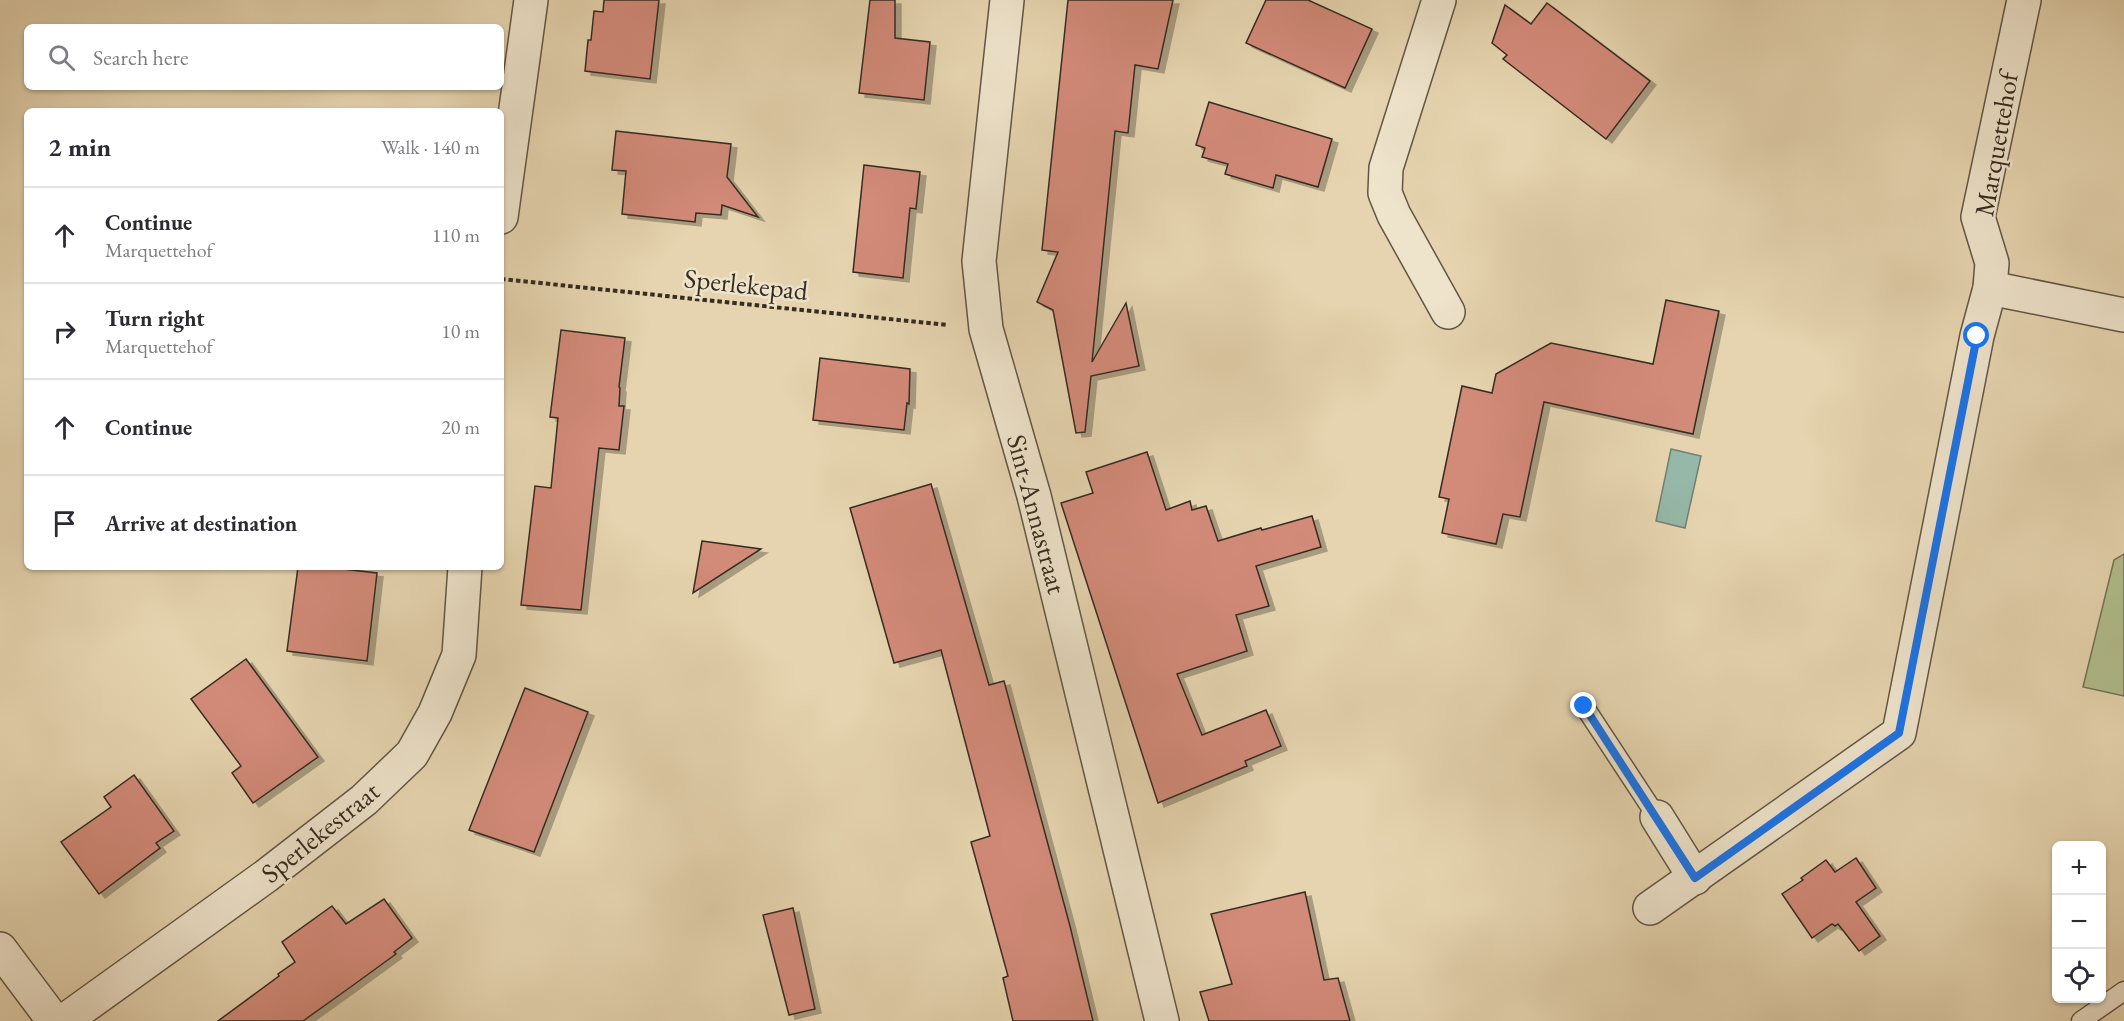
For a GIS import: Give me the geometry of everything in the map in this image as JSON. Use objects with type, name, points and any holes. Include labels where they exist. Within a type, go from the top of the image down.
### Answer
[{"type":"street","points":[[504,195],[531,0]]},
{"type":"street","name":"Sint-Annastraat","points":[[1007,0],[979,261],[986,329],[1034,496],[1162,1021]]},
{"type":"street","points":[[1439,0],[1386,168],[1385,193],[1394,214],[1448,312]]},
{"type":"street","name":"Marquettehof","points":[[1650,908],[1899,733],[1977,336],[1990,288],[1992,263],[1978,217],[2024,0]]},
{"type":"street","points":[[1990,288],[2124,315]]},
{"type":"street","name":"Sperlekestraat","points":[[63,1021],[266,876],[364,800],[412,754],[435,713],[459,655],[465,570]]},
{"type":"street","points":[[1657,817],[1695,878]]},
{"type":"street","points":[[0,949],[54,1021]]},
{"type":"lane","points":[[1584,706],[1657,817]]},
{"type":"lane","points":[[2081,1021],[2124,991]]},
{"type":"path","name":"Sperlekepad","points":[[504,279],[986,329]]},
{"type":"green space","points":[[2124,554],[2124,696],[2083,687],[2114,560]]},
{"type":"shaded area","points":[[1671,449],[1701,456],[1685,528],[1656,521]]},
{"type":"building","points":[[604,0],[659,0],[650,79],[585,71],[594,11],[603,12]]},
{"type":"building","points":[[870,0],[895,0],[895,38],[930,42],[924,100],[859,93]]},
{"type":"building","points":[[1068,0],[1173,0],[1158,69],[1135,65],[1128,133],[1115,131],[1092,362],[1126,303],[1139,366],[1091,376],[1085,432],[1076,433],[1053,310],[1037,302],[1058,252],[1042,250]]},
{"type":"building","points":[[1266,0],[1308,0],[1372,29],[1345,88],[1246,43]]},
{"type":"building","points":[[1547,3],[1650,81],[1606,139],[1503,59],[1507,55],[1492,43],[1505,5],[1531,24]]},
{"type":"building","points":[[1209,102],[1332,139],[1318,187],[1276,175],[1273,188],[1225,174],[1228,164],[1202,157],[1205,148],[1196,145]]},
{"type":"building","points":[[616,131],[731,144],[727,177],[758,217],[722,205],[721,215],[696,213],[695,222],[622,214],[626,171],[612,170]]},
{"type":"building","points":[[864,165],[920,172],[916,209],[910,208],[903,278],[853,272]]},
{"type":"building","points":[[1666,300],[1719,311],[1693,434],[1544,402],[1520,517],[1503,514],[1496,544],[1442,533],[1449,499],[1439,497],[1462,386],[1492,393],[1496,374],[1551,343],[1653,364]]},
{"type":"building","points":[[561,330],[625,338],[619,387],[619,406],[624,406],[619,450],[599,448],[581,610],[521,605],[535,486],[551,488],[558,418],[550,417]]},
{"type":"building","points":[[820,358],[910,369],[909,404],[907,403],[904,430],[813,420]]},
{"type":"building","points":[[1147,452],[1166,510],[1190,501],[1192,510],[1206,506],[1218,541],[1312,516],[1321,547],[1256,566],[1269,606],[1236,615],[1247,651],[1177,674],[1202,735],[1266,710],[1281,746],[1245,761],[1247,766],[1158,803],[1061,503],[1093,493],[1086,472]]},
{"type":"building","points":[[931,484],[989,685],[1004,681],[1070,926],[1093,1021],[1013,1021],[1003,978],[1008,976],[971,842],[990,836],[941,650],[894,663],[850,508]]},
{"type":"building","points":[[702,541],[761,549],[693,593]]},
{"type":"building","points":[[298,570],[352,570],[377,573],[367,661],[287,651]]},
{"type":"building","points":[[246,659],[318,757],[253,803],[232,773],[241,766],[191,699]]},
{"type":"building","points":[[525,688],[588,712],[534,852],[469,830]]},
{"type":"building","points":[[134,775],[174,831],[156,843],[160,848],[99,894],[61,842],[111,807],[104,797]]},
{"type":"building","points":[[1856,858],[1876,888],[1856,902],[1880,936],[1859,951],[1838,924],[1835,926],[1832,924],[1812,938],[1782,894],[1826,860],[1835,872]]},
{"type":"building","points":[[1305,892],[1324,980],[1338,978],[1350,1021],[1209,1021],[1200,992],[1232,984],[1211,914]]},
{"type":"building","points":[[384,899],[412,938],[394,952],[396,954],[303,1021],[218,1021],[295,962],[282,942],[332,906],[346,924]]},
{"type":"building","points":[[793,908],[815,1009],[789,1015],[763,915]]},
{"type":"route","points":[[1584,706],[1695,878],[1899,733],[1977,336]]}]
